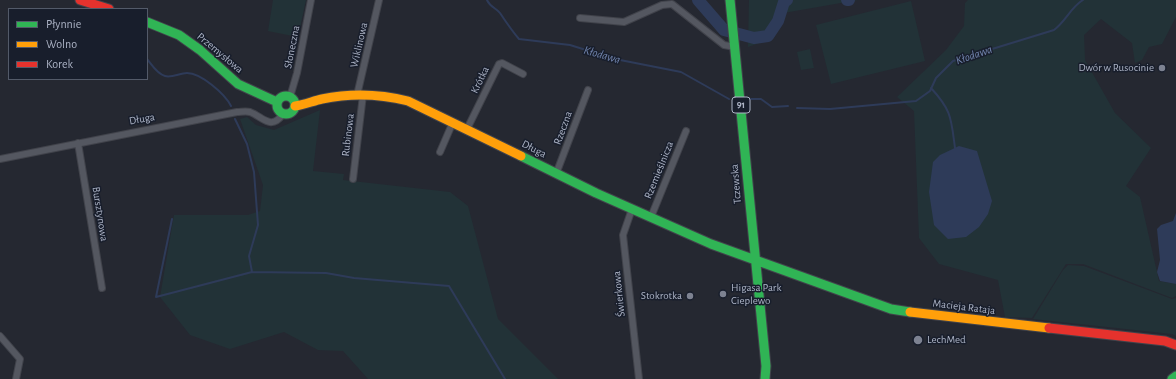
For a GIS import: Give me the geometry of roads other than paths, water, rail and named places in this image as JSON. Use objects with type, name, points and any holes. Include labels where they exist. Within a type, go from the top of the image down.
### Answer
[{"type":"street","points":[[80,0],[106,8]]},
{"type":"street","name":"Słoneczna","points":[[290,97],[297,73],[311,0]]},
{"type":"street","name":"Wiklinowa","points":[[361,95],[358,91],[379,0]]},
{"type":"street","name":"Tczewska","points":[[730,0],[766,366],[765,379]]},
{"type":"street","points":[[580,18],[624,22],[662,5],[672,4],[724,46],[735,44]]},
{"type":"street","name":"Przemysłowa","points":[[148,22],[179,35],[200,50],[238,84],[277,102]]},
{"type":"street","name":"Krótka","points":[[467,129],[499,64],[502,63],[523,74]]},
{"type":"street","name":"Rzeczna","points":[[556,174],[588,90]]},
{"type":"street","name":"Rubinowa","points":[[353,179],[361,95]]},
{"type":"street","name":"Długa","points":[[0,158],[237,112],[250,112],[260,119],[271,122],[280,118],[283,114],[289,113],[295,106],[329,98],[377,95],[408,101],[556,174],[632,209],[755,261]]},
{"type":"street","points":[[283,114],[278,109],[277,102],[282,97],[290,97],[295,106]]},
{"type":"street","points":[[440,152],[453,122]]},
{"type":"street","name":"Rzemieślnicza","points":[[651,217],[686,131]]},
{"type":"street","name":"Bursztynowa","points":[[78,142],[102,288]]},
{"type":"street","name":"Świerkowa","points":[[632,209],[623,235],[639,379]]},
{"type":"street","name":"Macieja Rataja","points":[[755,261],[899,311],[1166,341],[1176,345]]},
{"type":"street","points":[[0,336],[20,359],[16,379]]},
{"type":"street","name":"Tczewska","points":[[766,366],[770,379]]},
{"type":"street","points":[[1172,379],[1176,376]]},
{"type":"water","points":[[959,146],[977,151],[992,201],[988,214],[979,227],[966,237],[948,239],[934,225],[929,192],[933,162],[940,155]]},
{"type":"water","points":[[1176,213],[1176,284],[1160,281],[1157,272],[1160,260],[1157,229],[1161,225],[1173,221]]},
{"type":"waterway","name":"Kłodawa","points":[[487,0],[500,13],[519,39],[570,45],[615,59],[681,72],[729,99]]},
{"type":"waterway","name":"Kłodawa","points":[[698,0],[724,30],[754,38],[768,36],[778,21],[784,2],[787,0]]},
{"type":"waterway","name":"Kłodawa","points":[[797,108],[830,109],[916,101],[930,91],[936,78],[953,61],[1054,30],[1075,6],[1083,0]]},
{"type":"waterway","points":[[148,60],[157,71],[165,76],[187,73],[199,76],[218,90],[231,106]]},
{"type":"waterway","points":[[931,88],[947,109],[953,129],[955,148]]},
{"type":"waterway","name":"Kłodawa","points":[[751,99],[761,99],[772,107],[788,106]]},
{"type":"waterway","points":[[235,119],[247,144],[254,172],[258,225],[249,256],[252,272],[326,273],[354,278],[449,286],[505,379]]},
{"type":"waterway","points":[[172,219],[156,297],[252,272]]},
{"type":"place","name":"Dwór w Rusocinie","points":[[1162,68]]},
{"type":"place","name":"Higasa Park Cieplewo","points":[[723,294]]},
{"type":"place","name":"Stokrotka","points":[[690,296]]},
{"type":"place","name":"LechMed","points":[[918,340]]}]
